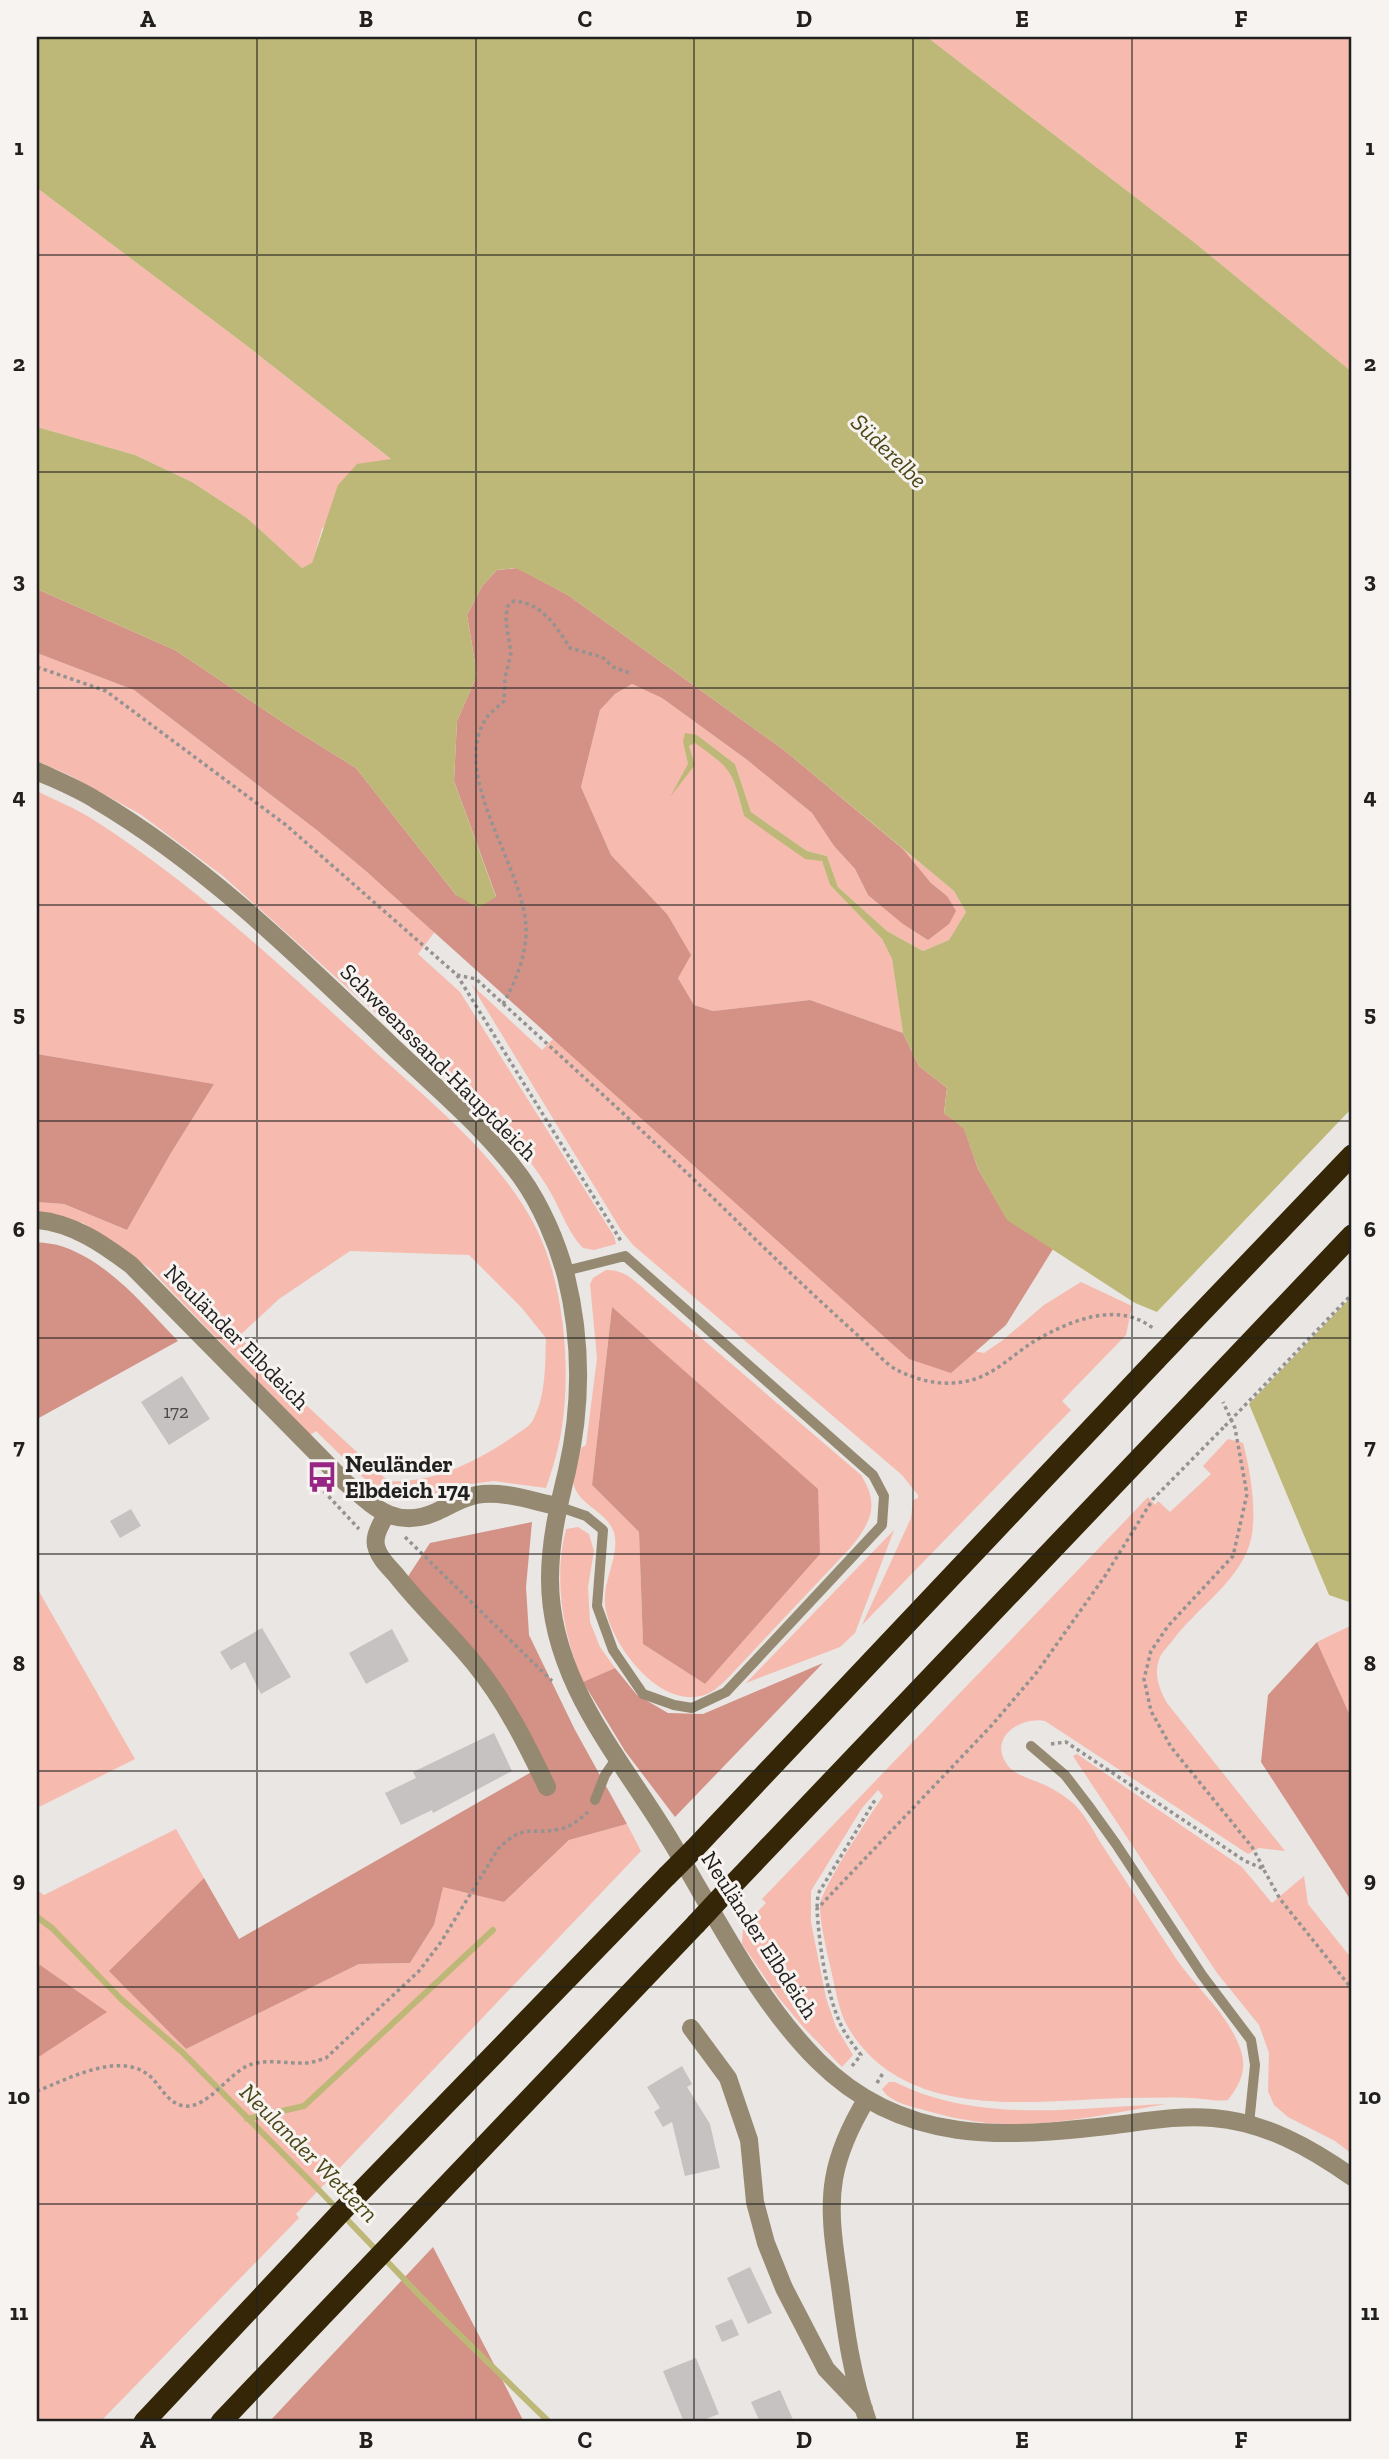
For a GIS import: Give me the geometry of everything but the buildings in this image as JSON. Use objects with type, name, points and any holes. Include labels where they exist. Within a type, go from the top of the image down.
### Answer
[{"type":"highway","points":[[144,2422],[318,2236],[694,1849],[1352,1155]]},
{"type":"highway","points":[[221,2422],[1352,1235]]},
{"type":"street","name":"Schweenssand-Hauptdeich","points":[[37,771],[94,798],[188,861],[301,960],[481,1132],[522,1179],[549,1226],[565,1271],[577,1328],[579,1379],[571,1449],[551,1543],[553,1627],[569,1672],[591,1719],[663,1828]]},
{"type":"street","name":"Neuländer Elbdeich","points":[[37,1220],[69,1227],[88,1236],[131,1265],[345,1482],[386,1514]]},
{"type":"street","points":[[547,1787],[524,1738],[502,1701],[474,1663],[380,1556],[376,1547],[376,1534],[386,1514],[410,1519],[487,1494],[518,1497],[557,1506]]},
{"type":"street","name":"Neuländer Elbdeich","points":[[663,1828],[738,1953],[786,2025],[822,2066],[866,2100],[899,2116],[942,2129],[988,2134],[1041,2134],[1178,2118],[1213,2118],[1249,2124],[1287,2138],[1324,2157],[1352,2177]]},
{"type":"street","points":[[691,2028],[728,2077],[749,2140],[755,2202],[766,2243],[784,2288],[827,2369],[866,2416]]},
{"type":"street","points":[[866,2100],[851,2125],[840,2155],[834,2181],[832,2210],[833,2241],[849,2359],[866,2416]]},
{"type":"lane","points":[[557,1506],[586,1516],[603,1530],[597,1606],[613,1650],[643,1694],[692,1708],[726,1692],[882,1525],[884,1496],[873,1475],[625,1256],[565,1271]]},
{"type":"lane","points":[[1031,1746],[1065,1775],[1088,1805],[1202,1975],[1251,2040],[1255,2065],[1249,2124]]},
{"type":"lane","points":[[595,1800],[605,1775],[616,1759]]},
{"type":"path","points":[[503,1004],[518,978],[526,928],[519,893],[475,763],[477,742],[486,719],[504,701],[505,678],[511,653],[506,622],[507,607],[514,601],[528,602],[551,620],[570,648],[602,657],[613,667],[630,673]]},
{"type":"path","points":[[37,667],[106,691],[286,825],[457,975],[619,1235],[625,1256]]},
{"type":"path","points":[[457,975],[476,979],[689,1174],[822,1304],[896,1370],[924,1381],[948,1385],[977,1379],[1033,1342],[1067,1324],[1115,1313],[1133,1316],[1160,1334]]},
{"type":"path","points":[[817,1909],[992,1725],[1037,1672],[1105,1576],[1153,1499],[1352,1294]]},
{"type":"path","points":[[1219,1396],[1227,1407],[1235,1428],[1247,1494],[1233,1556],[1168,1626],[1151,1651],[1144,1679],[1151,1711],[1171,1747],[1252,1847],[1280,1899],[1352,1989]]},
{"type":"path","points":[[386,1514],[412,1546],[556,1684]]},
{"type":"path","points":[[1031,1746],[1066,1742],[1245,1861],[1264,1869]]},
{"type":"path","points":[[37,2091],[105,2067],[122,2066],[139,2069],[150,2076],[168,2097],[184,2106],[199,2104],[247,2066],[264,2062],[309,2063],[326,2058],[419,1971],[441,1942],[498,1849],[510,1838],[531,1830],[560,1829],[577,1822],[589,1811],[595,1800]]},
{"type":"path","points":[[839,2081],[861,2055],[840,2024],[833,2006],[818,1933],[818,1894],[875,1800]]},
{"type":"shaded area","points":[[927,37],[1352,37],[1352,372],[1195,243]]},
{"type":"shaded area","points":[[37,188],[238,339],[392,460],[378,462],[322,529],[312,564],[302,568],[247,518],[192,482],[135,455],[37,427]]},
{"type":"shaded area","points":[[517,568],[568,595],[784,750],[903,849],[931,883],[947,896],[956,911],[949,924],[928,940],[903,924],[868,895],[855,869],[834,846],[812,813],[746,759],[662,698],[632,684],[615,694],[600,710],[581,787],[611,855],[667,914],[691,955],[678,978],[694,1005],[713,1011],[810,1000],[903,1033],[919,1066],[947,1088],[944,1113],[964,1128],[978,1169],[1007,1219],[1053,1249],[1006,1325],[951,1373],[909,1359],[318,831],[134,690],[37,653],[37,589],[175,650],[356,768],[456,895],[496,896],[454,781],[457,721],[477,675],[467,615],[482,586],[497,570]]},
{"type":"shaded area","points":[[37,653],[134,690],[318,831],[367,872],[440,925],[418,954],[460,992],[614,1236],[616,1244],[594,1250],[583,1248],[538,1173],[487,1113],[223,876],[140,814],[71,776],[37,761]]},
{"type":"shaded area","points":[[632,684],[662,698],[746,759],[812,813],[834,846],[855,869],[868,895],[947,896],[931,883],[903,849],[954,891],[966,912],[949,940],[923,951],[887,931],[838,887],[827,856],[807,851],[751,812],[735,764],[697,735],[683,742],[688,764],[695,765],[689,746],[695,742],[724,766],[737,789],[744,816],[822,861],[830,885],[882,939],[892,959],[903,1033],[810,1000],[713,1011],[694,1005],[678,978],[667,914],[611,855],[581,787],[600,710],[615,694]]},
{"type":"shaded area","points":[[37,791],[83,813],[127,842],[235,926],[462,1131],[504,1178],[522,1203],[546,1252],[554,1276],[563,1327],[565,1404],[559,1442],[546,1488],[494,1481],[455,1486],[421,1499],[403,1501],[369,1483],[316,1431],[310,1435],[149,1268],[83,1223],[37,1212],[37,1202],[64,1204],[127,1230],[214,1084],[37,1054]],"holes":[[[350,1251],[469,1255],[521,1307],[546,1338],[543,1389],[534,1418],[523,1430],[470,1462],[438,1475],[388,1481],[291,1391],[239,1336],[279,1299]]]},
{"type":"shaded area","points":[[471,984],[542,1050],[566,1026],[917,1340],[984,1353],[1044,1305],[1081,1282],[1132,1306],[1126,1335],[1062,1401],[1071,1410],[862,1625],[911,1518],[913,1500],[918,1498],[918,1495],[902,1475],[633,1245],[621,1230]]},
{"type":"shaded area","points":[[37,1054],[214,1084],[127,1230],[64,1204],[37,1202]]},
{"type":"shaded area","points":[[37,1242],[64,1247],[97,1264],[126,1287],[178,1341],[37,1419]]},
{"type":"shaded area","points":[[606,1270],[613,1270],[636,1282],[861,1475],[870,1495],[871,1513],[851,1547],[724,1682],[707,1694],[690,1697],[673,1694],[657,1685],[630,1658],[619,1642],[606,1611],[605,1592],[614,1555],[615,1537],[607,1520],[579,1495],[573,1478],[582,1447],[586,1445],[597,1358],[590,1284],[593,1278]],"holes":[[[612,1307],[705,1684],[643,1644],[639,1532],[592,1485]]]},
{"type":"shaded area","points":[[612,1307],[818,1489],[820,1554],[705,1684],[643,1644],[639,1532],[592,1485]]},
{"type":"shaded area","points":[[1228,1439],[1243,1443],[1249,1468],[1253,1525],[1248,1549],[1224,1586],[1182,1629],[1160,1657],[1157,1675],[1159,1687],[1167,1703],[1285,1851],[1259,1848],[1248,1854],[1045,1721],[1026,1722],[1010,1730],[1002,1745],[1002,1754],[1006,1763],[1019,1774],[1047,1786],[1071,1801],[1086,1820],[1177,1960],[1213,2004],[1236,2038],[1243,2058],[1243,2071],[1236,2088],[1228,2100],[972,2100],[936,2092],[903,2079],[873,2059],[849,2029],[840,2009],[824,1940],[820,1906],[837,1868],[883,1796],[878,1790],[862,1808],[811,1891],[811,1922],[826,1998],[836,2027],[853,2055],[842,2067],[779,1998],[742,1944],[743,1927],[766,1903],[762,1899],[1148,1497],[1155,1505],[1158,1501],[1170,1512],[1211,1474],[1203,1466]]},
{"type":"shaded area","points":[[532,1522],[526,1587],[529,1635],[575,1730],[627,1824],[569,1840],[504,1902],[443,1887],[434,1925],[410,1963],[359,1964],[186,2049],[109,1971],[204,1878],[239,1939],[535,1770],[474,1663],[403,1584],[430,1543]]},
{"type":"shaded area","points":[[578,1527],[589,1534],[594,1551],[588,1587],[590,1622],[600,1647],[615,1668],[583,1682],[565,1626],[560,1587],[566,1529]]},
{"type":"shaded area","points":[[894,1530],[855,1633],[840,1647],[746,1683]]},
{"type":"shaded area","points":[[37,1588],[135,1759],[37,1808]]},
{"type":"shaded area","points":[[1352,1625],[1352,1720],[1317,1642]]},
{"type":"shaded area","points":[[1317,1642],[1352,1720],[1352,1902],[1261,1762],[1268,1695]]},
{"type":"shaded area","points":[[823,1663],[675,1817],[625,1751],[583,1682],[615,1668],[637,1695],[668,1713],[703,1714]]},
{"type":"shaded area","points":[[1077,1754],[1242,1867],[1272,1903],[1304,1876],[1308,1904],[1352,1959],[1352,2154],[1335,2141],[1288,2117],[1274,2105],[1268,2091],[1269,2053],[1259,2025],[1217,1973],[1073,1756]]},
{"type":"shaded area","points":[[627,1824],[641,1851],[296,2214],[299,2218],[100,2422],[37,2422],[37,1890],[44,1895],[176,1829],[204,1878],[110,1971],[186,2049],[359,1964],[410,1963],[434,1925],[442,1886],[504,1902],[569,1840]]},
{"type":"shaded area","points":[[40,1965],[107,2012],[37,2058],[37,1969]]},
{"type":"shaded area","points":[[889,2082],[960,2104],[993,2108],[1063,2110],[1166,2104],[1064,2121],[986,2123],[900,2103],[882,2089]]},
{"type":"shaded area","points":[[433,2247],[524,2422],[269,2422]]},
{"type":"water","name":"Süderelbe","points":[[37,37],[927,37],[1195,243],[1352,372],[1352,1603],[1329,1595],[1249,1404],[1217,1356],[1157,1312],[1135,1303],[1007,1220],[978,1169],[964,1129],[944,1113],[947,1088],[919,1066],[903,1033],[892,959],[882,939],[830,885],[822,861],[805,859],[744,816],[737,789],[729,773],[717,759],[695,743],[689,746],[695,765],[670,797],[688,764],[683,742],[685,733],[697,735],[735,764],[751,812],[807,851],[827,856],[838,887],[887,931],[923,951],[949,940],[966,912],[954,891],[784,750],[568,595],[516,568],[497,570],[482,586],[467,615],[477,675],[457,721],[454,781],[496,897],[478,908],[456,895],[356,768],[175,650],[37,589],[37,427],[135,455],[192,482],[247,518],[302,568],[312,563],[338,485],[357,464],[391,459],[238,339],[37,188]]},
{"type":"pier","points":[[1352,1108],[1352,1296],[1246,1407],[1214,1358],[1154,1315]]},
{"type":"waterway","name":"Neulander Wettern","points":[[37,1917],[52,1928],[121,1999],[182,2052],[422,2298],[549,2422]]},
{"type":"waterway","points":[[247,2119],[304,2106],[493,1930]]},
{"type":"place","name":"Neuländer Elbdeich 174","points":[[322,1477]]}]
